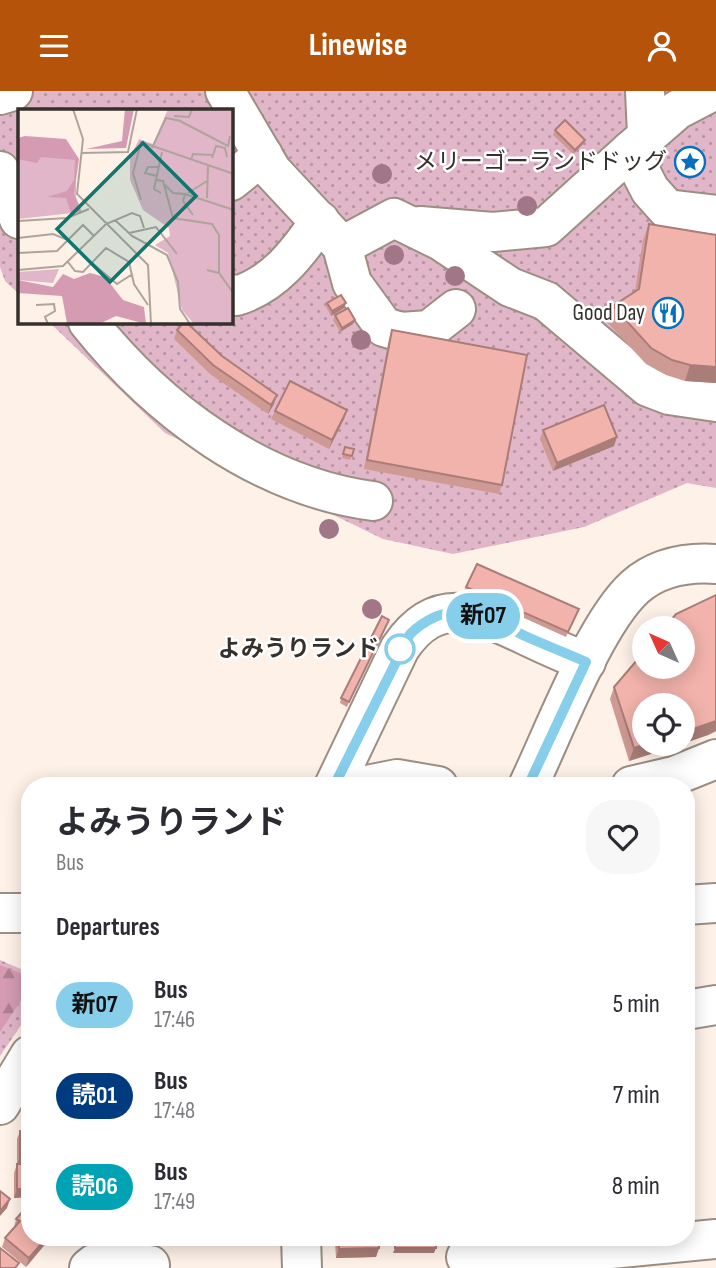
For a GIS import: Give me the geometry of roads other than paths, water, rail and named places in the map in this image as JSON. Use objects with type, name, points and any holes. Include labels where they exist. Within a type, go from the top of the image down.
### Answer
[{"type":"street","points":[[0,95],[13,91]]},
{"type":"street","points":[[225,91],[272,171],[331,233],[352,283],[384,327],[401,332],[429,331],[456,309]]},
{"type":"street","points":[[645,91],[638,143],[650,190],[667,209],[716,215]]},
{"type":"street","points":[[509,260],[677,110],[711,101]]},
{"type":"street","points":[[233,179],[263,155]]},
{"type":"street","points":[[0,171],[18,216]]},
{"type":"street","points":[[233,295],[252,291],[268,282],[303,246],[331,233],[394,218],[441,241],[510,287],[546,301],[648,387],[669,395],[716,402]]},
{"type":"street","points":[[410,225],[493,232],[546,227]]},
{"type":"street","points":[[90,324],[158,393],[239,456],[333,495],[373,501]]},
{"type":"street","points":[[532,777],[586,662],[615,611],[635,587],[660,571],[690,563],[716,564]]},
{"type":"street","points":[[338,777],[400,648],[410,634],[432,618],[448,612],[478,614],[586,662]]},
{"type":"street","points":[[670,777],[716,759]]},
{"type":"street","points":[[695,904],[716,903]]},
{"type":"street","points":[[0,913],[21,913]]},
{"type":"street","points":[[695,1008],[716,1005]]},
{"type":"street","points":[[0,1105],[21,1070]]},
{"type":"street","points":[[695,1241],[716,1239]]},
{"type":"street","points":[[301,1246],[302,1268]]},
{"type":"street","points":[[466,1254],[516,1258],[642,1246]]},
{"type":"street","points":[[89,1268],[94,1264],[150,1257]]},
{"type":"place","name":"メリーゴーランドドッグ","points":[[690,162]]},
{"type":"place","name":"Good Day","points":[[668,313]]},
{"type":"place","name":"よみうりランド","points":[[400,649]]}]
